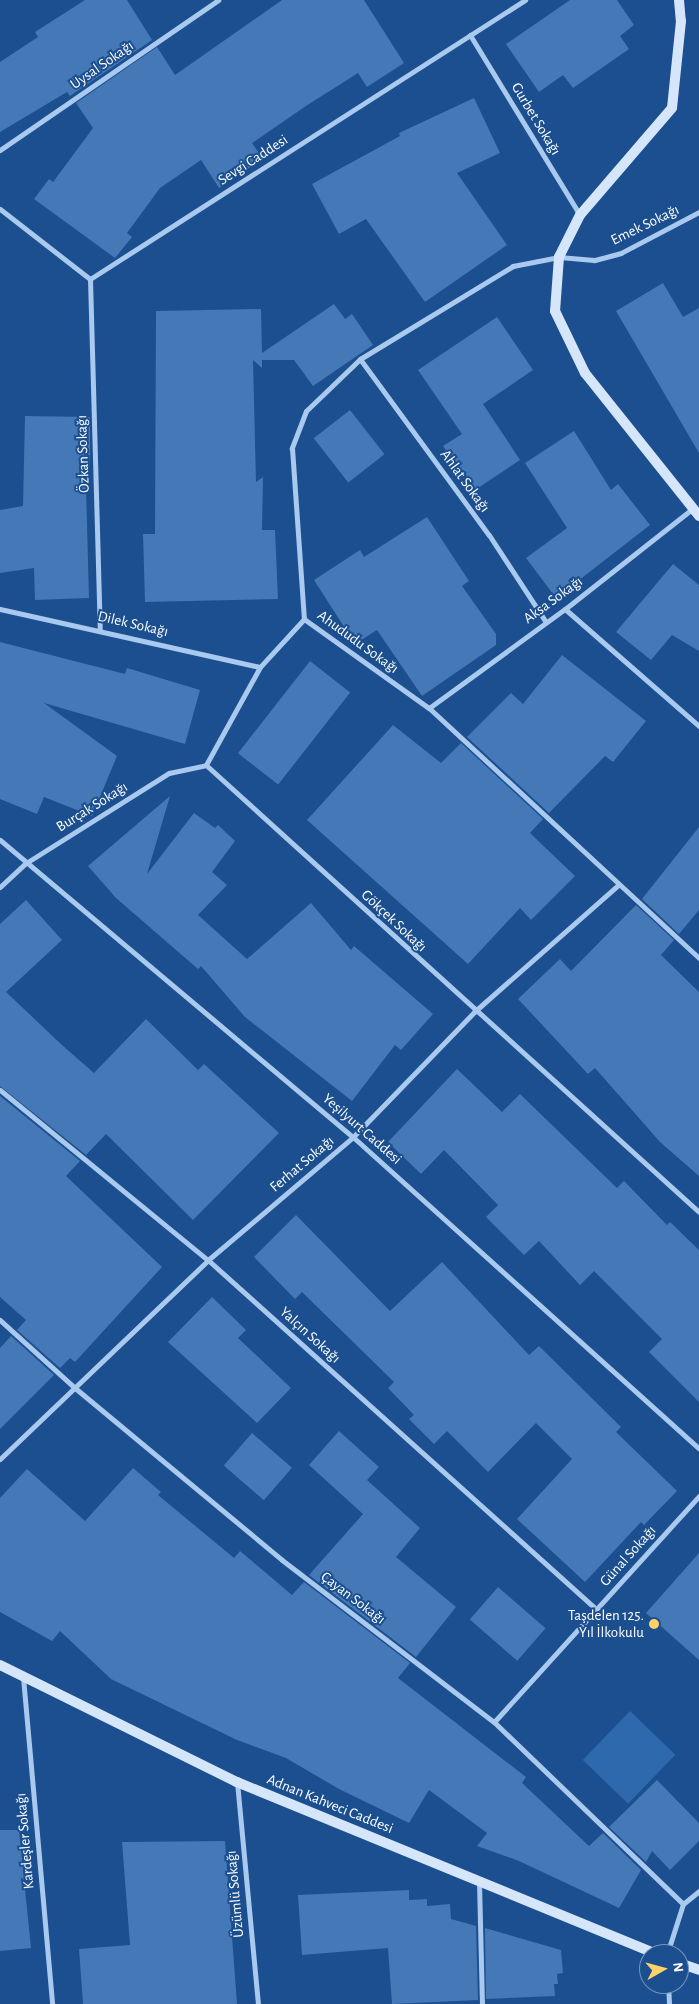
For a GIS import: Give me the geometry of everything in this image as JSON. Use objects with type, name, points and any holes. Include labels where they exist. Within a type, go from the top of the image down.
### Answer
[{"type":"street","name":"Uysal Sokağı","points":[[0,150],[218,0]]},
{"type":"street","name":"Sevgi Caddesi","points":[[90,279],[525,0]]},
{"type":"street","points":[[679,0],[681,21],[672,108],[580,215],[559,257],[555,311],[585,373],[695,513]]},
{"type":"street","name":"Gurbet Sokağı","points":[[470,35],[580,215]]},
{"type":"street","points":[[0,209],[90,279]]},
{"type":"street","name":"Emek Sokağı","points":[[513,266],[559,257],[594,260],[621,253],[699,212]]},
{"type":"street","name":"Ahududu Sokağı","points":[[513,266],[360,359],[306,411],[292,448],[304,619],[429,708],[699,958]]},
{"type":"street","name":"Özkan Sokağı","points":[[90,279],[100,629]]},
{"type":"street","name":"Ahlat Sokağı","points":[[360,359],[489,535],[546,622]]},
{"type":"street","name":"Aksa Sokağı","points":[[429,708],[695,513]]},
{"type":"street","name":"Dilek Sokağı","points":[[0,609],[100,629],[260,667]]},
{"type":"street","points":[[565,609],[699,726]]},
{"type":"street","points":[[206,766],[260,667],[304,619]]},
{"type":"street","name":"Burçak Sokağı","points":[[0,887],[26,863],[169,773],[206,766]]},
{"type":"street","name":"Gökçek Sokağı","points":[[206,766],[474,1012],[615,1134],[699,1212]]},
{"type":"street","name":"Yeşilyurt Caddesi","points":[[0,840],[353,1137],[699,1448]]},
{"type":"street","name":"Ferhat Sokağı","points":[[0,1460],[208,1260],[353,1137],[474,1012],[618,885]]},
{"type":"street","name":"Yalçın Sokağı","points":[[0,1090],[208,1260],[596,1609]]},
{"type":"street","name":"Çayan Sokağı","points":[[0,1320],[75,1388],[282,1560],[494,1722],[682,1904]]},
{"type":"street","name":"Günal Sokağı","points":[[494,1722],[699,1496]]},
{"type":"street","name":"Adnan Kahveci Caddesi","points":[[0,1665],[236,1782],[639,1947]]},
{"type":"street","name":"Kardeşler Sokağı","points":[[23,1676],[52,2004]]},
{"type":"street","name":"Üzümlü Sokağı","points":[[236,1782],[258,2004]]},
{"type":"street","points":[[479,1881],[482,2004]]},
{"type":"street","points":[[670,1944],[682,1904],[699,1891]]},
{"type":"shaded area","points":[[630,1711],[675,1755],[628,1804],[583,1760]]},
{"type":"building","points":[[85,0],[127,0],[152,40],[70,96],[67,92],[0,132],[0,62],[38,37],[35,32]]},
{"type":"building","points":[[282,0],[364,0],[404,63],[367,87],[358,73],[306,106],[252,143],[263,159],[219,188],[201,160],[160,188],[127,233],[132,237],[115,258],[34,199],[49,179],[53,182],[93,128],[76,103],[157,47],[175,75]]},
{"type":"building","points":[[570,0],[617,0],[634,25],[620,36],[629,49],[573,88],[563,75],[539,92],[506,44]]},
{"type":"building","points":[[474,98],[500,153],[457,173],[507,245],[425,302],[366,219],[339,234],[312,184],[400,136],[399,133]]},
{"type":"building","points":[[663,283],[683,317],[699,308],[699,453],[616,311]]},
{"type":"building","points":[[334,304],[345,319],[352,314],[373,345],[313,386],[294,360],[262,360],[262,368],[253,360],[256,482],[263,477],[262,530],[275,530],[278,599],[145,602],[143,534],[155,534],[156,311],[261,309],[262,353]]},
{"type":"building","points":[[497,317],[533,370],[483,404],[520,460],[472,492],[443,446],[462,434],[418,370]]},
{"type":"building","points":[[350,410],[384,454],[348,482],[314,438]]},
{"type":"building","points":[[25,416],[90,417],[90,487],[86,487],[89,598],[35,600],[34,568],[0,573],[0,510],[23,506]]},
{"type":"building","points":[[574,431],[611,490],[618,484],[650,525],[556,598],[526,558],[567,528],[525,463]]},
{"type":"building","points":[[427,517],[469,581],[462,586],[496,634],[496,645],[422,696],[377,630],[355,644],[314,580],[360,550],[364,557]]},
{"type":"building","points":[[673,564],[699,585],[699,651],[672,635],[651,660],[616,632]]},
{"type":"building","points":[[0,642],[125,674],[127,668],[200,690],[185,744],[44,703],[117,756],[92,816],[44,797],[37,814],[0,799]]},
{"type":"building","points":[[562,655],[646,721],[613,762],[605,756],[549,813],[467,737],[511,693],[523,704]]},
{"type":"building","points":[[310,661],[350,692],[278,785],[238,753]]},
{"type":"building","points":[[393,725],[441,763],[461,743],[543,819],[530,833],[575,876],[531,920],[520,908],[468,964],[307,820]]},
{"type":"building","points":[[170,796],[147,874],[194,813],[215,828],[218,825],[235,841],[212,872],[227,885],[198,915],[247,959],[311,903],[351,950],[354,946],[433,1014],[401,1050],[395,1045],[352,1101],[245,1017],[201,966],[198,969],[116,898],[88,866]]},
{"type":"building","points":[[699,827],[699,910],[679,934],[642,899]]},
{"type":"building","points":[[26,900],[62,940],[6,992],[62,1045],[94,1073],[146,1019],[198,1070],[204,1064],[279,1133],[193,1220],[106,1134],[86,1155],[0,1086],[0,924]]},
{"type":"building","points":[[636,905],[674,940],[661,955],[699,992],[699,1176],[660,1142],[595,1068],[588,1074],[518,999],[560,959],[571,971]]},
{"type":"building","points":[[457,1069],[502,1112],[520,1094],[617,1188],[624,1181],[667,1225],[670,1222],[699,1250],[699,1402],[649,1352],[662,1339],[594,1271],[580,1285],[539,1241],[524,1255],[486,1217],[498,1205],[444,1150],[421,1174],[388,1142]]},
{"type":"building","points":[[0,1096],[80,1161],[66,1176],[162,1267],[75,1362],[70,1358],[60,1368],[17,1330],[26,1320],[0,1297]]},
{"type":"building","points":[[296,1215],[390,1311],[442,1262],[529,1355],[539,1346],[621,1427],[616,1432],[677,1491],[644,1525],[641,1522],[585,1582],[517,1519],[572,1459],[536,1423],[488,1472],[447,1431],[434,1444],[409,1419],[414,1415],[388,1388],[394,1382],[302,1292],[295,1299],[254,1257]]},
{"type":"building","points":[[212,1297],[246,1330],[238,1338],[291,1388],[257,1423],[168,1342]]},
{"type":"building","points":[[11,1336],[54,1375],[0,1429],[0,1348]]},
{"type":"building","points":[[339,1431],[379,1467],[367,1480],[420,1528],[396,1557],[456,1607],[416,1657],[309,1575],[363,1514],[309,1465]]},
{"type":"building","points":[[252,1433],[292,1468],[264,1500],[224,1465]]},
{"type":"building","points":[[133,1468],[161,1492],[158,1495],[234,1558],[240,1551],[292,1595],[304,1582],[410,1663],[398,1678],[526,1777],[522,1783],[589,1846],[603,1833],[641,1870],[619,1908],[519,1861],[477,1846],[487,1833],[429,1790],[409,1823],[339,1789],[286,1758],[237,1740],[111,1679],[60,1631],[52,1641],[0,1612],[0,1498],[27,1469],[85,1521]]},
{"type":"building","points":[[699,1553],[699,1660],[646,1613]]},
{"type":"building","points":[[498,1587],[546,1628],[517,1661],[470,1619]]},
{"type":"building","points":[[657,1780],[699,1823],[699,1841],[670,1870],[652,1851],[646,1862],[609,1827]]},
{"type":"building","points":[[0,1830],[19,1830],[31,1948],[0,1951]]},
{"type":"building","points":[[225,1841],[237,2004],[83,2004],[79,1949],[130,1945],[122,1842]]},
{"type":"building","points":[[409,1890],[409,1900],[427,1899],[427,1906],[450,1904],[451,1919],[476,1926],[478,2000],[392,2004],[388,1948],[302,1955],[298,1895]]},
{"type":"building","points":[[485,1928],[561,1950],[563,1973],[557,1974],[558,1984],[554,1984],[555,1996],[486,1999]]},
{"type":"place","name":"Taşdelen 125. Yıl İlkokulu","points":[[654,1624]]}]
